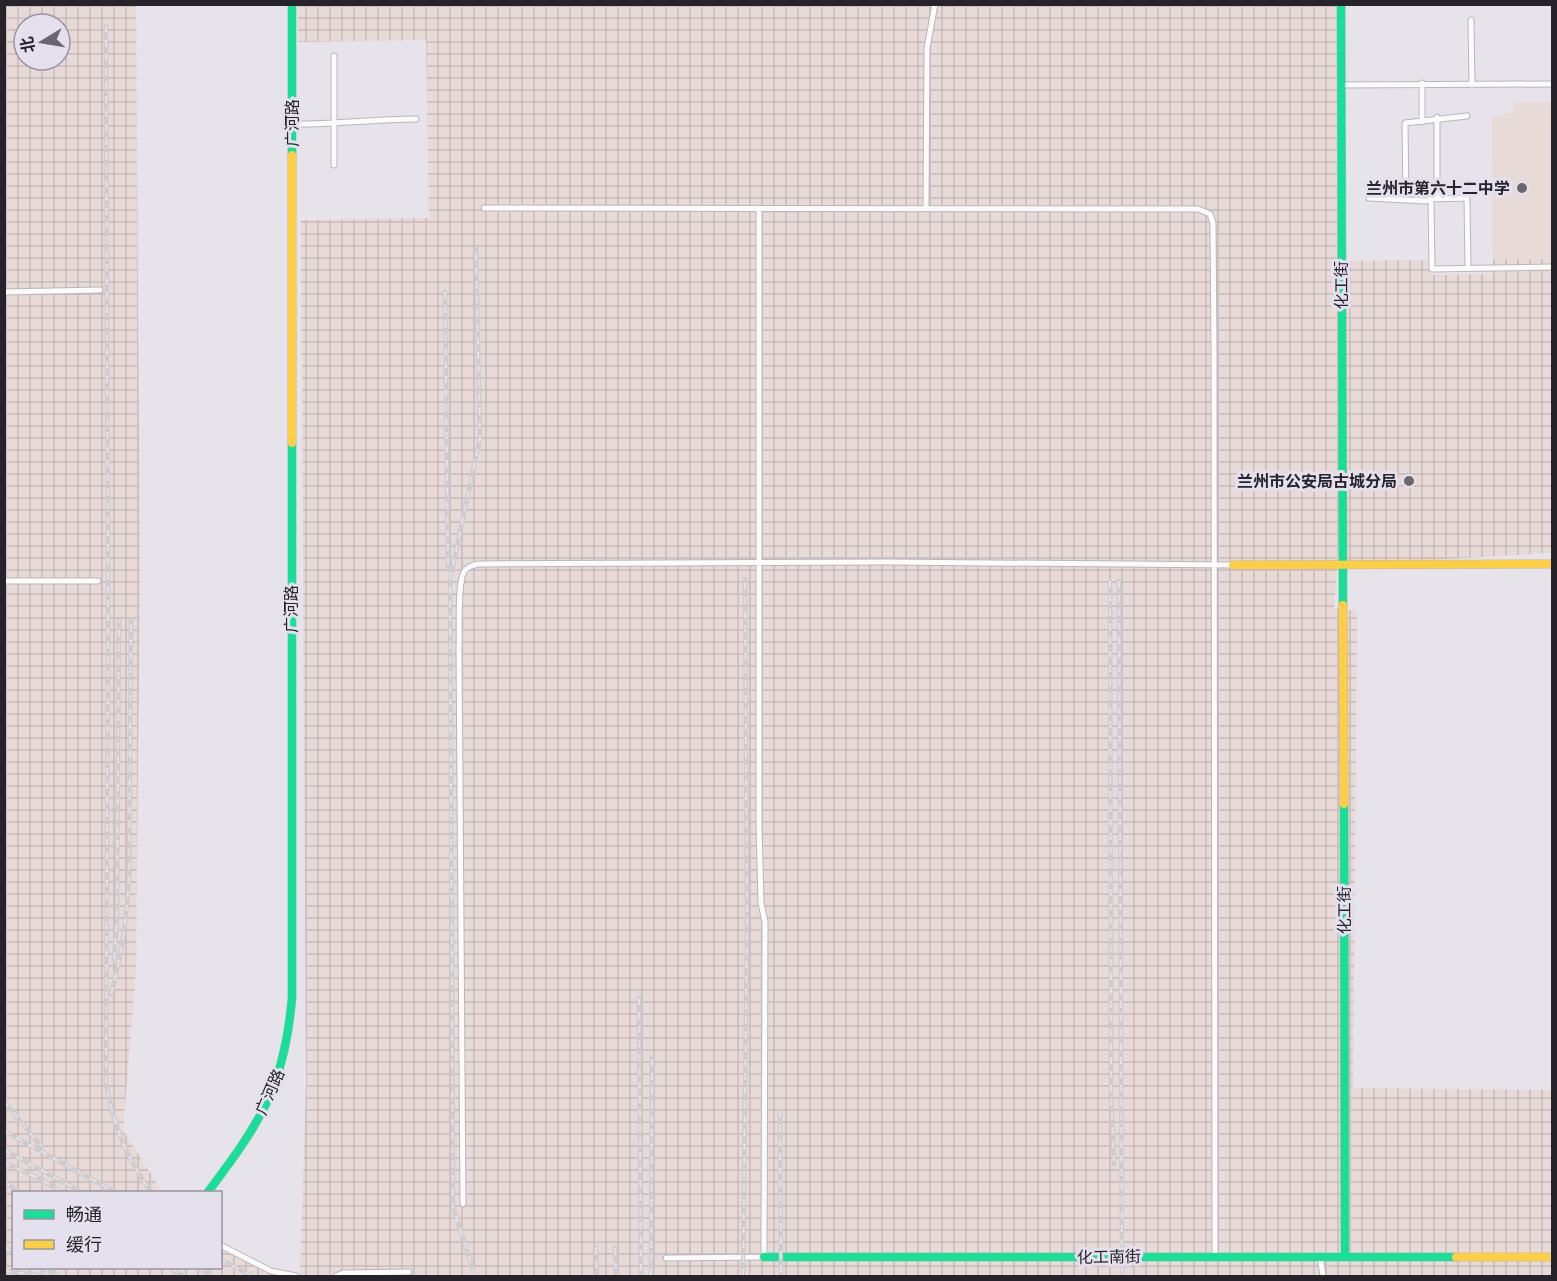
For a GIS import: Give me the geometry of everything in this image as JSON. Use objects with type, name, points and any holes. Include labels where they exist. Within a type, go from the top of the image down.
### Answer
[{"type":"street","name":"广河路","points":[[209,1191],[255,1125],[274,1089],[286,1053],[292,998],[292,4]]},
{"type":"street","points":[[926,208],[927,48],[935,4]]},
{"type":"street","name":"化工街","points":[[1341,4],[1341,565],[1346,1256]]},
{"type":"street","points":[[1471,20],[1472,85]]},
{"type":"street","points":[[334,56],[334,165]]},
{"type":"street","points":[[1422,83],[1422,122]]},
{"type":"street","points":[[1341,85],[1552,84]]},
{"type":"street","points":[[1406,200],[1405,123],[1422,122],[1437,117],[1467,116]]},
{"type":"street","points":[[1437,117],[1432,269],[1552,267]]},
{"type":"street","points":[[292,124],[328,125],[334,121],[416,118]]},
{"type":"street","points":[[1369,198],[1426,201],[1467,198],[1468,268]]},
{"type":"street","points":[[484,208],[1198,209],[1210,214],[1213,223],[1215,1256]]},
{"type":"street","points":[[759,208],[759,825],[761,903],[765,922],[764,1257]]},
{"type":"street","points":[[4,292],[100,290]]},
{"type":"street","points":[[463,1204],[459,648],[461,582],[464,570],[480,564],[760,562],[1213,565],[1552,564]]},
{"type":"street","points":[[4,581],[98,581]]},
{"type":"street","points":[[222,1246],[271,1271],[296,1276]]},
{"type":"street","points":[[1320,1256],[1323,1276]]},
{"type":"street","name":"化工南街","points":[[666,1258],[1552,1257]]},
{"type":"street","points":[[336,1276],[343,1273],[409,1272]]},
{"type":"shaded area","points":[[5,5],[136,5],[140,577],[136,969],[123,1130],[161,1191],[12,1191],[12,1269],[222,1269],[222,1244],[278,1276],[5,1276]]},
{"type":"shaded area","points":[[298,5],[1341,5],[1341,261],[1429,260],[1430,275],[1492,274],[1493,259],[1552,259],[1552,553],[1341,565],[1341,384],[1338,552],[1334,608],[1357,611],[1353,1088],[1552,1090],[1552,1276],[300,1276],[306,1086],[301,220],[429,218],[426,40],[298,42]]},
{"type":"shaded area","name":"兰州市第六十二中学","points":[[1516,102],[1552,102],[1552,259],[1493,259],[1492,118],[1511,113]]},
{"type":"railway","points":[[106,26],[108,607],[106,1084],[122,1141],[134,1166],[150,1191]]},
{"type":"railway","points":[[475,1276],[453,1207],[450,579],[480,438],[476,248]]},
{"type":"railway","points":[[445,292],[448,568]]},
{"type":"railway","points":[[743,1276],[747,922],[745,579]]},
{"type":"railway","points":[[1110,581],[1111,1092],[1114,1164]]},
{"type":"railway","points":[[1119,581],[1122,1276]]},
{"type":"railway","points":[[111,994],[123,935],[129,876],[131,619]]},
{"type":"railway","points":[[114,959],[117,921],[119,620]]},
{"type":"railway","points":[[639,998],[641,1276]]},
{"type":"railway","points":[[651,1276],[652,1058]]},
{"type":"railway","points":[[4,1101],[41,1146]]},
{"type":"railway","points":[[780,1111],[781,1276]]},
{"type":"railway","points":[[4,1131],[113,1191]]},
{"type":"railway","points":[[4,1150],[80,1191]]},
{"type":"railway","points":[[4,1162],[37,1178]]},
{"type":"railway","points":[[31,1174],[60,1191]]},
{"type":"railway","points":[[4,1182],[18,1191]]},
{"type":"railway","points":[[4,1247],[12,1251]]},
{"type":"railway","points":[[596,1247],[597,1276]]},
{"type":"railway","points":[[615,1248],[616,1276]]},
{"type":"railway","points":[[222,1260],[252,1276]]},
{"type":"railway","points":[[44,1269],[58,1276]]},
{"type":"railway","points":[[172,1269],[183,1276]]},
{"type":"railway","points":[[199,1269],[213,1276]]},
{"type":"railway","points":[[4,1271],[44,1276]]},
{"type":"traffic: fast","points":[[292,4],[292,155]]},
{"type":"traffic: fast","points":[[1341,4],[1343,605]]},
{"type":"traffic: fast","points":[[209,1191],[256,1123],[267,1102],[283,1056],[292,998],[292,443]]},
{"type":"traffic: fast","points":[[1344,804],[1345,1256]]},
{"type":"traffic: fast","points":[[764,1257],[1456,1257]]},
{"type":"traffic: slow","points":[[292,155],[292,443]]},
{"type":"traffic: slow","points":[[1233,565],[1552,564]]},
{"type":"traffic: slow","points":[[1343,605],[1344,804]]},
{"type":"traffic: slow","points":[[1456,1257],[1552,1257]]},
{"type":"place","name":"兰州市第六十二中学","points":[[1522,188]]},
{"type":"place","name":"兰州市公安局古城分局","points":[[1409,481]]}]
